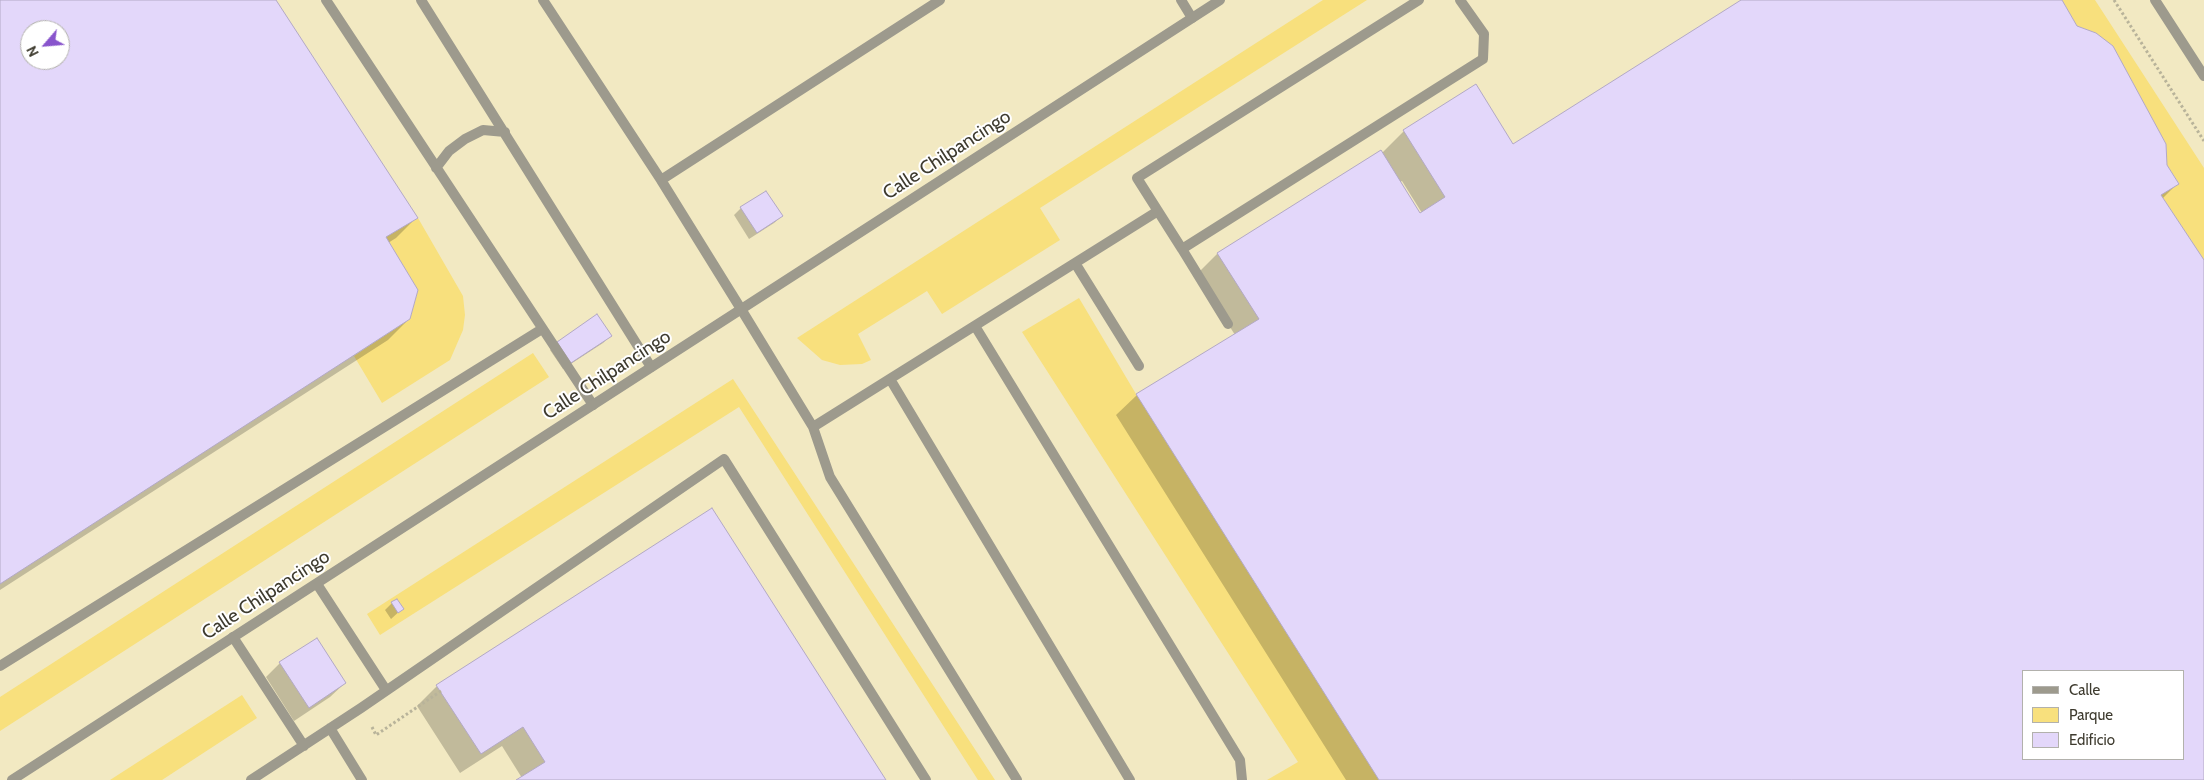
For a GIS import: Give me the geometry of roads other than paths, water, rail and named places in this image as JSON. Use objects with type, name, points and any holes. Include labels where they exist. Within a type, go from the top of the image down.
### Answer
[{"type":"street","points":[[326,0],[593,405]]},
{"type":"street","points":[[421,0],[651,367]]},
{"type":"street","points":[[543,0],[661,180],[741,308],[813,427],[830,477],[1017,780]]},
{"type":"street","points":[[661,180],[940,0]]},
{"type":"street","points":[[1181,0],[1192,18]]},
{"type":"street","name":"Calle Chilpancingo","points":[[12,780],[1220,0]]},
{"type":"street","points":[[1228,324],[1137,178],[1419,0]]},
{"type":"street","points":[[1182,249],[1483,59],[1484,34],[1460,0]]},
{"type":"street","points":[[2155,0],[2204,76]]},
{"type":"street","points":[[436,168],[449,151],[465,139],[483,130],[505,132]]},
{"type":"street","points":[[813,427],[1158,211]]},
{"type":"street","points":[[1075,263],[1139,366]]},
{"type":"street","points":[[975,326],[1240,760],[1242,780]]},
{"type":"street","points":[[0,666],[542,329]]},
{"type":"street","points":[[890,379],[1130,780]]},
{"type":"street","points":[[251,780],[304,746],[724,460],[926,780]]},
{"type":"street","points":[[317,584],[386,690]]},
{"type":"street","points":[[233,637],[304,746]]},
{"type":"street","points":[[330,728],[362,780]]}]
